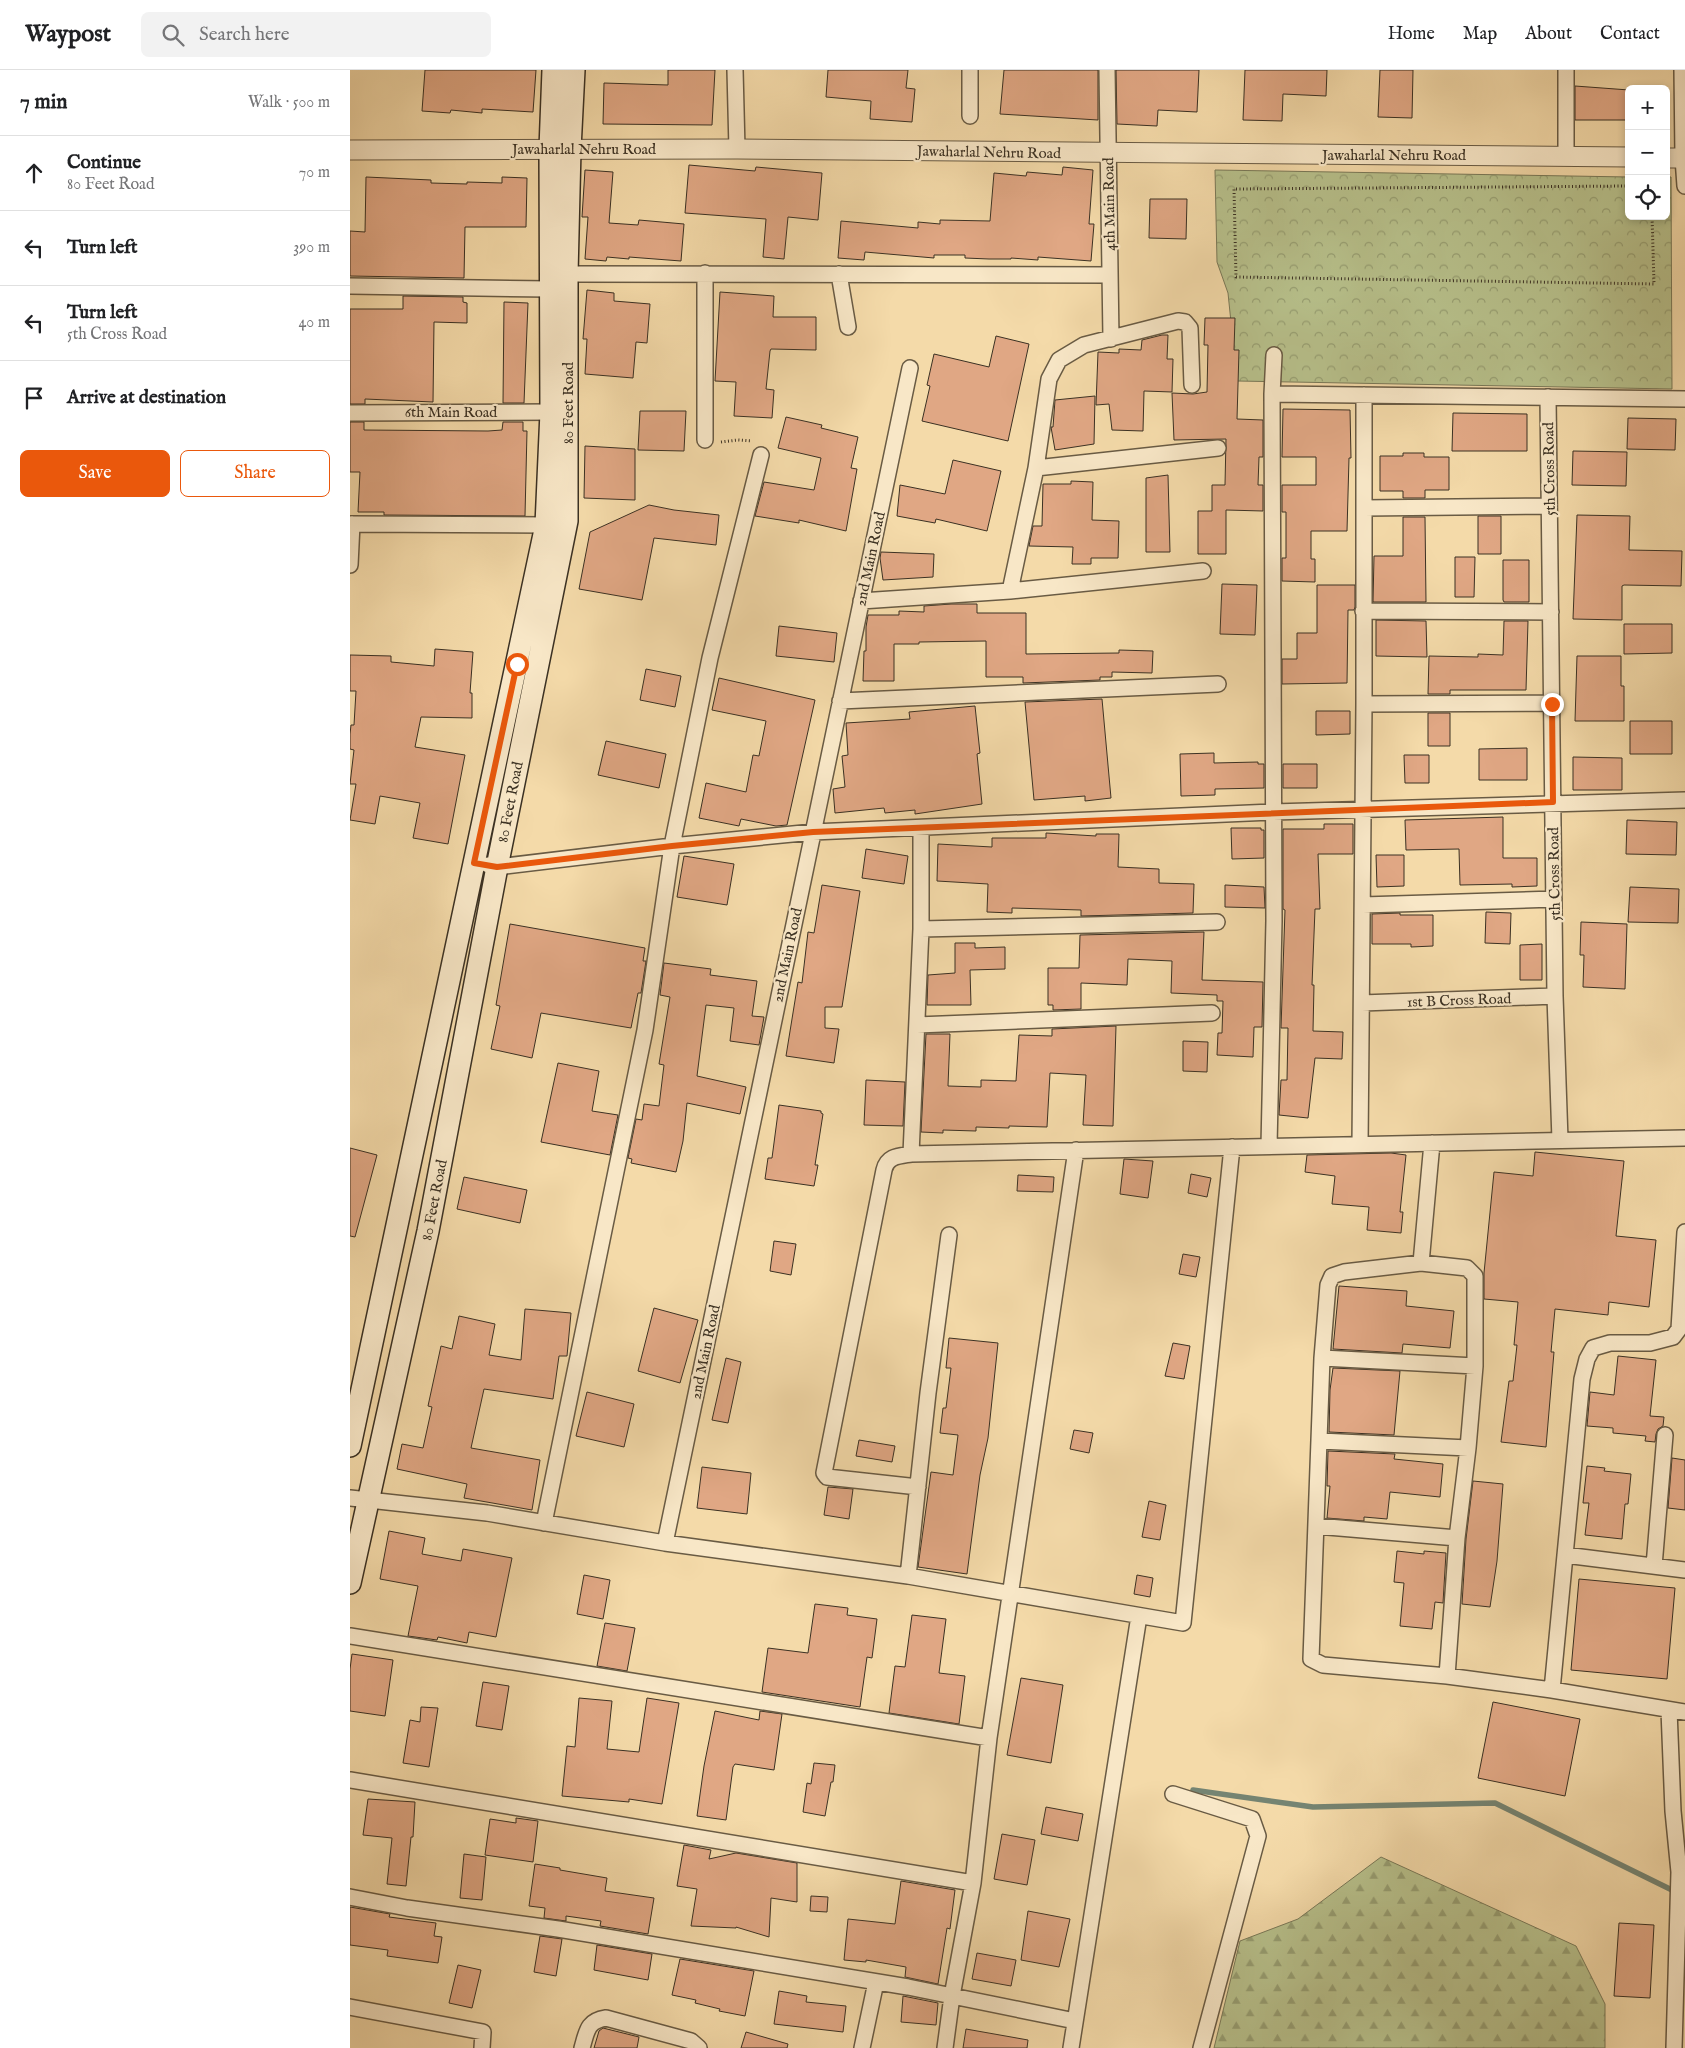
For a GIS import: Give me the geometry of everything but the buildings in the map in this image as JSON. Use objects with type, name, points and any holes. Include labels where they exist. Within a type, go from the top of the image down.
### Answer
[{"type":"main road","name":"80 Feet Road","points":[[350,1583],[359,1499],[428,1231],[497,867],[567,521],[567,274],[560,149],[553,70]]},
{"type":"main road","name":"80 Feet Road","points":[[350,1446],[546,525],[551,412],[549,289],[560,149],[574,70]]},
{"type":"street","points":[[735,70],[737,149]]},
{"type":"street","points":[[970,70],[970,116]]},
{"type":"street","name":"4th Main Road","points":[[1107,70],[1111,338]]},
{"type":"street","points":[[1566,70],[1566,156]]},
{"type":"street","points":[[1682,70],[1678,158],[1685,186]]},
{"type":"street","name":"Jawaharlal Nehru Road","points":[[350,150],[737,149],[1625,157]]},
{"type":"street","points":[[705,273],[705,440]]},
{"type":"street","points":[[567,274],[1110,275]]},
{"type":"street","points":[[839,274],[848,327]]},
{"type":"street","points":[[350,286],[549,289]]},
{"type":"street","points":[[1010,591],[1036,468],[1049,380],[1059,360],[1084,345],[1178,321],[1185,322],[1190,328],[1192,385]]},
{"type":"street","points":[[1269,1146],[1274,921],[1272,394],[1274,355]]},
{"type":"street","name":"2nd Main Road","points":[[665,1543],[910,368]]},
{"type":"street","points":[[1272,394],[1685,399]]},
{"type":"street","points":[[1360,1145],[1364,704],[1364,396]]},
{"type":"street","name":"5th Cross Road","points":[[1548,398],[1555,996],[1560,1140]]},
{"type":"street","name":"6th Main Road","points":[[350,413],[551,412]]},
{"type":"street","points":[[1036,468],[1218,448]]},
{"type":"street","points":[[544,1523],[645,1030],[672,846],[710,658],[760,455]]},
{"type":"street","points":[[1364,508],[1550,506]]},
{"type":"street","points":[[350,565],[351,524],[546,525]]},
{"type":"street","points":[[861,601],[1010,591],[1203,571]]},
{"type":"street","points":[[1363,611],[1551,612]]},
{"type":"street","points":[[840,701],[1218,684]]},
{"type":"street","points":[[1364,704],[1552,704]]},
{"type":"street","points":[[474,863],[497,867],[672,846],[813,832],[921,829],[1273,812],[1553,802],[1685,800]]},
{"type":"street","points":[[911,1154],[921,928],[921,829]]},
{"type":"street","points":[[1362,904],[1554,899]]},
{"type":"street","points":[[921,928],[1217,922]]},
{"type":"street","name":"1st B Cross Road","points":[[1362,1004],[1555,996]]},
{"type":"street","points":[[917,1024],[1212,1013]]},
{"type":"street","points":[[918,1487],[827,1477],[824,1473],[885,1165],[893,1157],[911,1154],[1076,1150],[1685,1138]]},
{"type":"street","points":[[1421,1264],[1432,1143]]},
{"type":"street","points":[[359,1499],[487,1513],[665,1543],[908,1576],[1183,1623],[1232,1147]]},
{"type":"street","points":[[945,2048],[952,1996],[973,1883],[989,1738],[1076,1150]]},
{"type":"street","points":[[1552,1690],[1582,1379],[1587,1359],[1593,1348],[1610,1343],[1650,1343],[1674,1337],[1679,1329],[1682,1314],[1685,1232]]},
{"type":"street","points":[[908,1576],[949,1235]]},
{"type":"street","points":[[1447,1676],[1457,1538],[1468,1448],[1475,1366],[1475,1276],[1467,1268],[1421,1264],[1344,1272],[1332,1276],[1328,1285],[1322,1358],[1311,1659],[1323,1665],[1447,1676],[1552,1690],[1685,1712]]},
{"type":"street","points":[[1322,1358],[1475,1366]]},
{"type":"street","points":[[1654,1566],[1665,1435]]},
{"type":"street","points":[[1320,1440],[1468,1448]]},
{"type":"street","points":[[1316,1526],[1457,1538]]},
{"type":"street","points":[[1565,1555],[1685,1570]]},
{"type":"street","points":[[1071,2048],[1139,1616]]},
{"type":"street","points":[[350,1636],[989,1738]]},
{"type":"street","points":[[1669,1710],[1673,1811],[1680,1872],[1674,2048]]},
{"type":"street","points":[[350,1780],[973,1883]]},
{"type":"street","points":[[1173,1794],[1252,1819],[1258,1836],[1201,2048]]},
{"type":"street","points":[[350,1897],[407,1908],[558,1929],[876,1982],[1075,2021]]},
{"type":"street","points":[[862,2048],[876,1982]]},
{"type":"street","points":[[350,2007],[483,2032],[482,2048]]},
{"type":"street","points":[[582,2048],[587,2028],[595,2020],[606,2018],[691,2041],[699,2048]]},
{"type":"path","points":[[1625,186],[1234,189],[1236,277],[1654,284],[1652,220]]},
{"type":"path","points":[[705,440],[722,442],[747,440],[756,442],[760,448],[760,455]]},
{"type":"green space","points":[[1215,170],[1625,177],[1625,220],[1670,220],[1671,177],[1672,389],[1237,381],[1228,293],[1217,262]]},
{"type":"green space","points":[[1381,1857],[1576,1946],[1605,2004],[1605,2048],[1214,2048],[1240,1941],[1298,1919]]},
{"type":"waterway","points":[[1193,1790],[1313,1807],[1495,1803],[1676,1892]]},
{"type":"route","points":[[517,664],[474,863],[497,867],[672,846],[813,832],[1553,802],[1552,704]]}]
